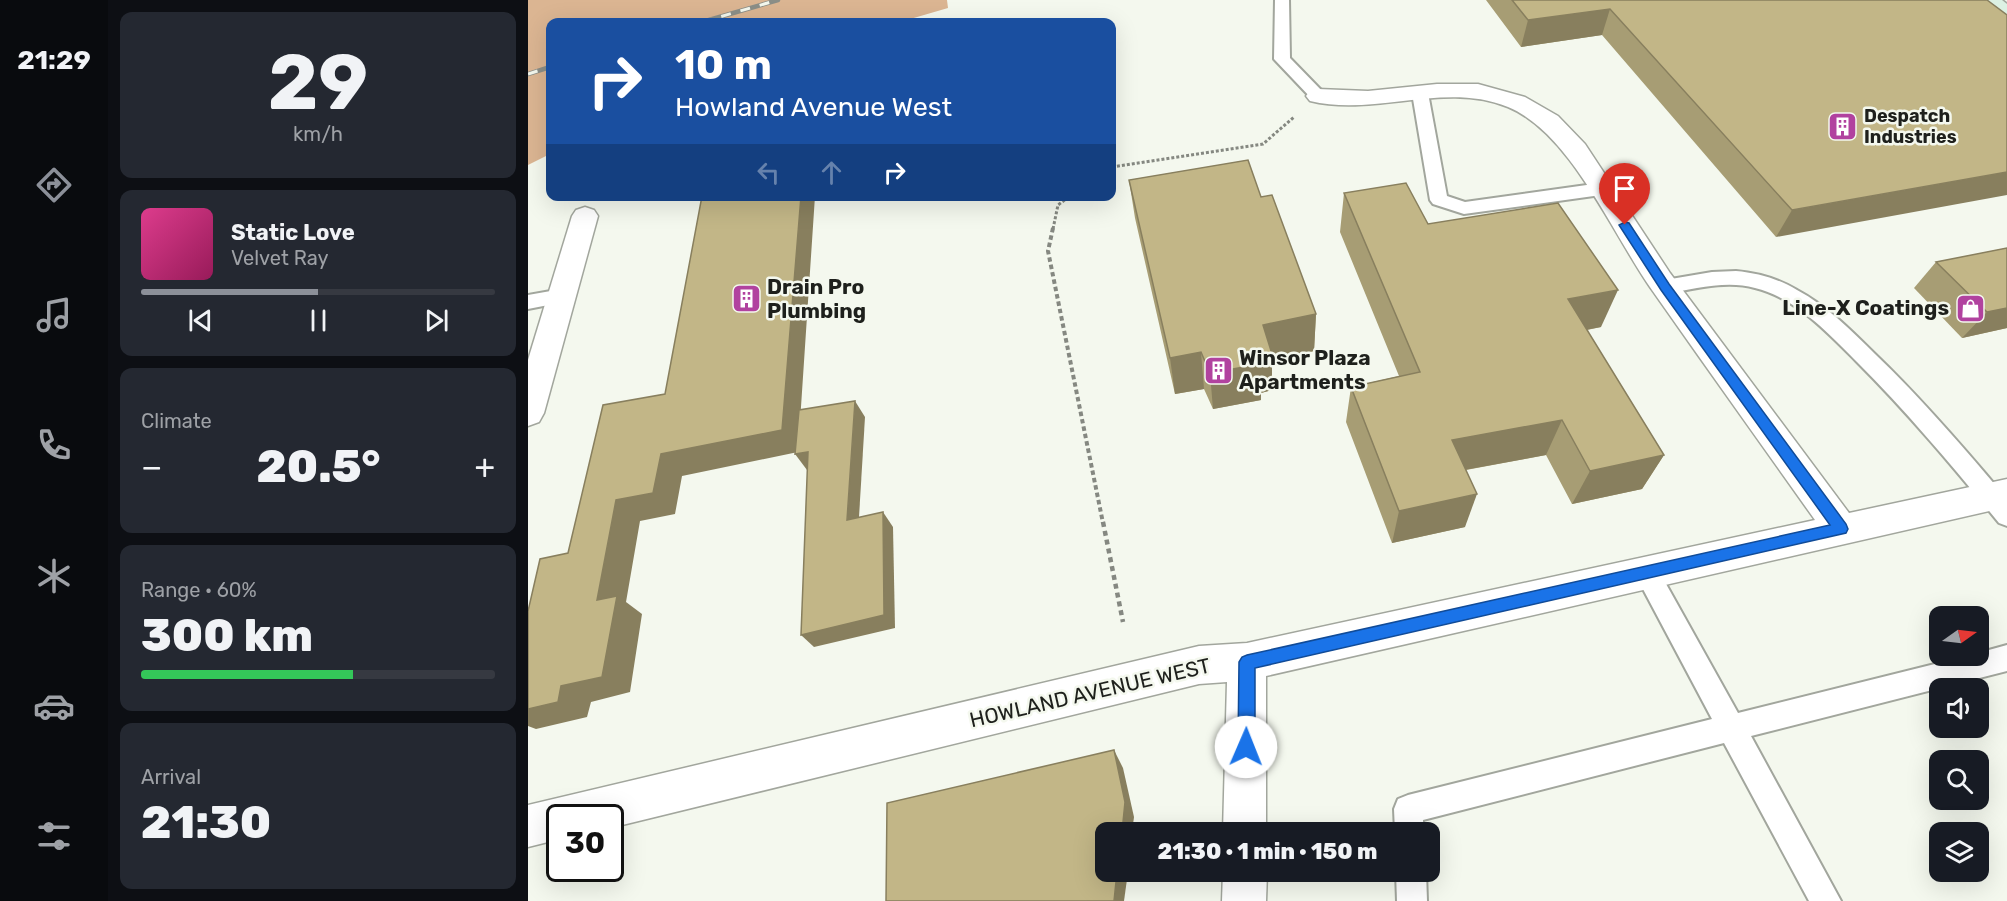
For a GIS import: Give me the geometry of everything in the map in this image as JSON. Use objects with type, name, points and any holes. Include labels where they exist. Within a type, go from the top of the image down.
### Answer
[{"type":"street","points":[[1988,0],[2007,14]]},
{"type":"street","points":[[1318,96],[1368,98],[1478,91],[1517,102],[1536,112],[1564,134],[1665,287],[1841,529]]},
{"type":"street","points":[[528,413],[585,216]]},
{"type":"street","name":"HOWLAND AVENUE WEST","points":[[619,804],[1199,665],[1247,662],[1841,529],[2002,502]]},
{"type":"street","points":[[1245,822],[1247,662]]},
{"type":"street","name":"HOWLAND AVENUE WEST","points":[[528,826],[546,822]]},
{"type":"street","points":[[1244,901],[1245,882]]},
{"type":"lane","points":[[1282,0],[1282,59],[1318,96]]},
{"type":"lane","points":[[1420,93],[1439,200],[1464,208],[1601,189]]},
{"type":"lane","points":[[1665,287],[1719,278],[1741,278],[1759,281],[1795,295],[1841,333],[1896,387],[2002,502]]},
{"type":"lane","points":[[528,302],[562,296]]},
{"type":"lane","points":[[1647,574],[1825,901]]},
{"type":"lane","points":[[1409,822],[1408,809],[2007,658]]},
{"type":"lane","points":[[1411,882],[1412,901]]},
{"type":"path","points":[[1116,166],[1263,144],[1318,96]]},
{"type":"path","points":[[1064,201],[1058,206],[1048,251],[1123,622]]},
{"type":"shaded area","points":[[528,0],[947,0],[948,8],[914,18],[546,18],[546,156],[528,165]]},
{"type":"building","name":"Despatch Industries","points":[[1512,0],[1987,0],[2007,15],[2007,172],[1792,210],[1610,9],[1528,20]]},
{"type":"building","points":[[1248,160],[1261,197],[1272,195],[1316,314],[1263,325],[1272,354],[1258,357],[1261,364],[1210,373],[1201,352],[1170,358],[1129,180]]},
{"type":"building","points":[[1406,183],[1428,224],[1558,203],[1618,290],[1568,299],[1664,455],[1590,471],[1562,420],[1452,440],[1477,494],[1399,511],[1351,387],[1420,372],[1344,193]]},
{"type":"building","points":[[701,201],[801,201],[782,430],[661,454],[653,493],[616,500],[597,600],[617,596],[602,677],[561,686],[558,702],[528,709],[528,611],[540,559],[568,553],[603,405],[665,394]]},
{"type":"building","points":[[2007,248],[2007,308],[1987,312],[1936,262]]},
{"type":"building","points":[[855,401],[847,520],[883,512],[884,615],[801,635],[808,452],[795,454],[799,410]]},
{"type":"building","points":[[1114,750],[1125,802],[1123,822],[1095,822],[1095,882],[1116,882],[1114,901],[886,901],[887,803]]},
{"type":"railway","points":[[716,18],[778,0]]},
{"type":"railway","points":[[528,74],[546,68]]},
{"type":"place","name":"Despatch Industries","points":[[1843,126]]},
{"type":"place","name":"Drain Pro Plumbing","points":[[746,299]]},
{"type":"place","name":"Line-X Coatings","points":[[1970,308]]},
{"type":"place","name":"Winsor Plaza Apartments","points":[[1218,370]]},
{"type":"route","points":[[1246,747],[1247,662],[1841,529],[1665,287],[1625,225]]}]
